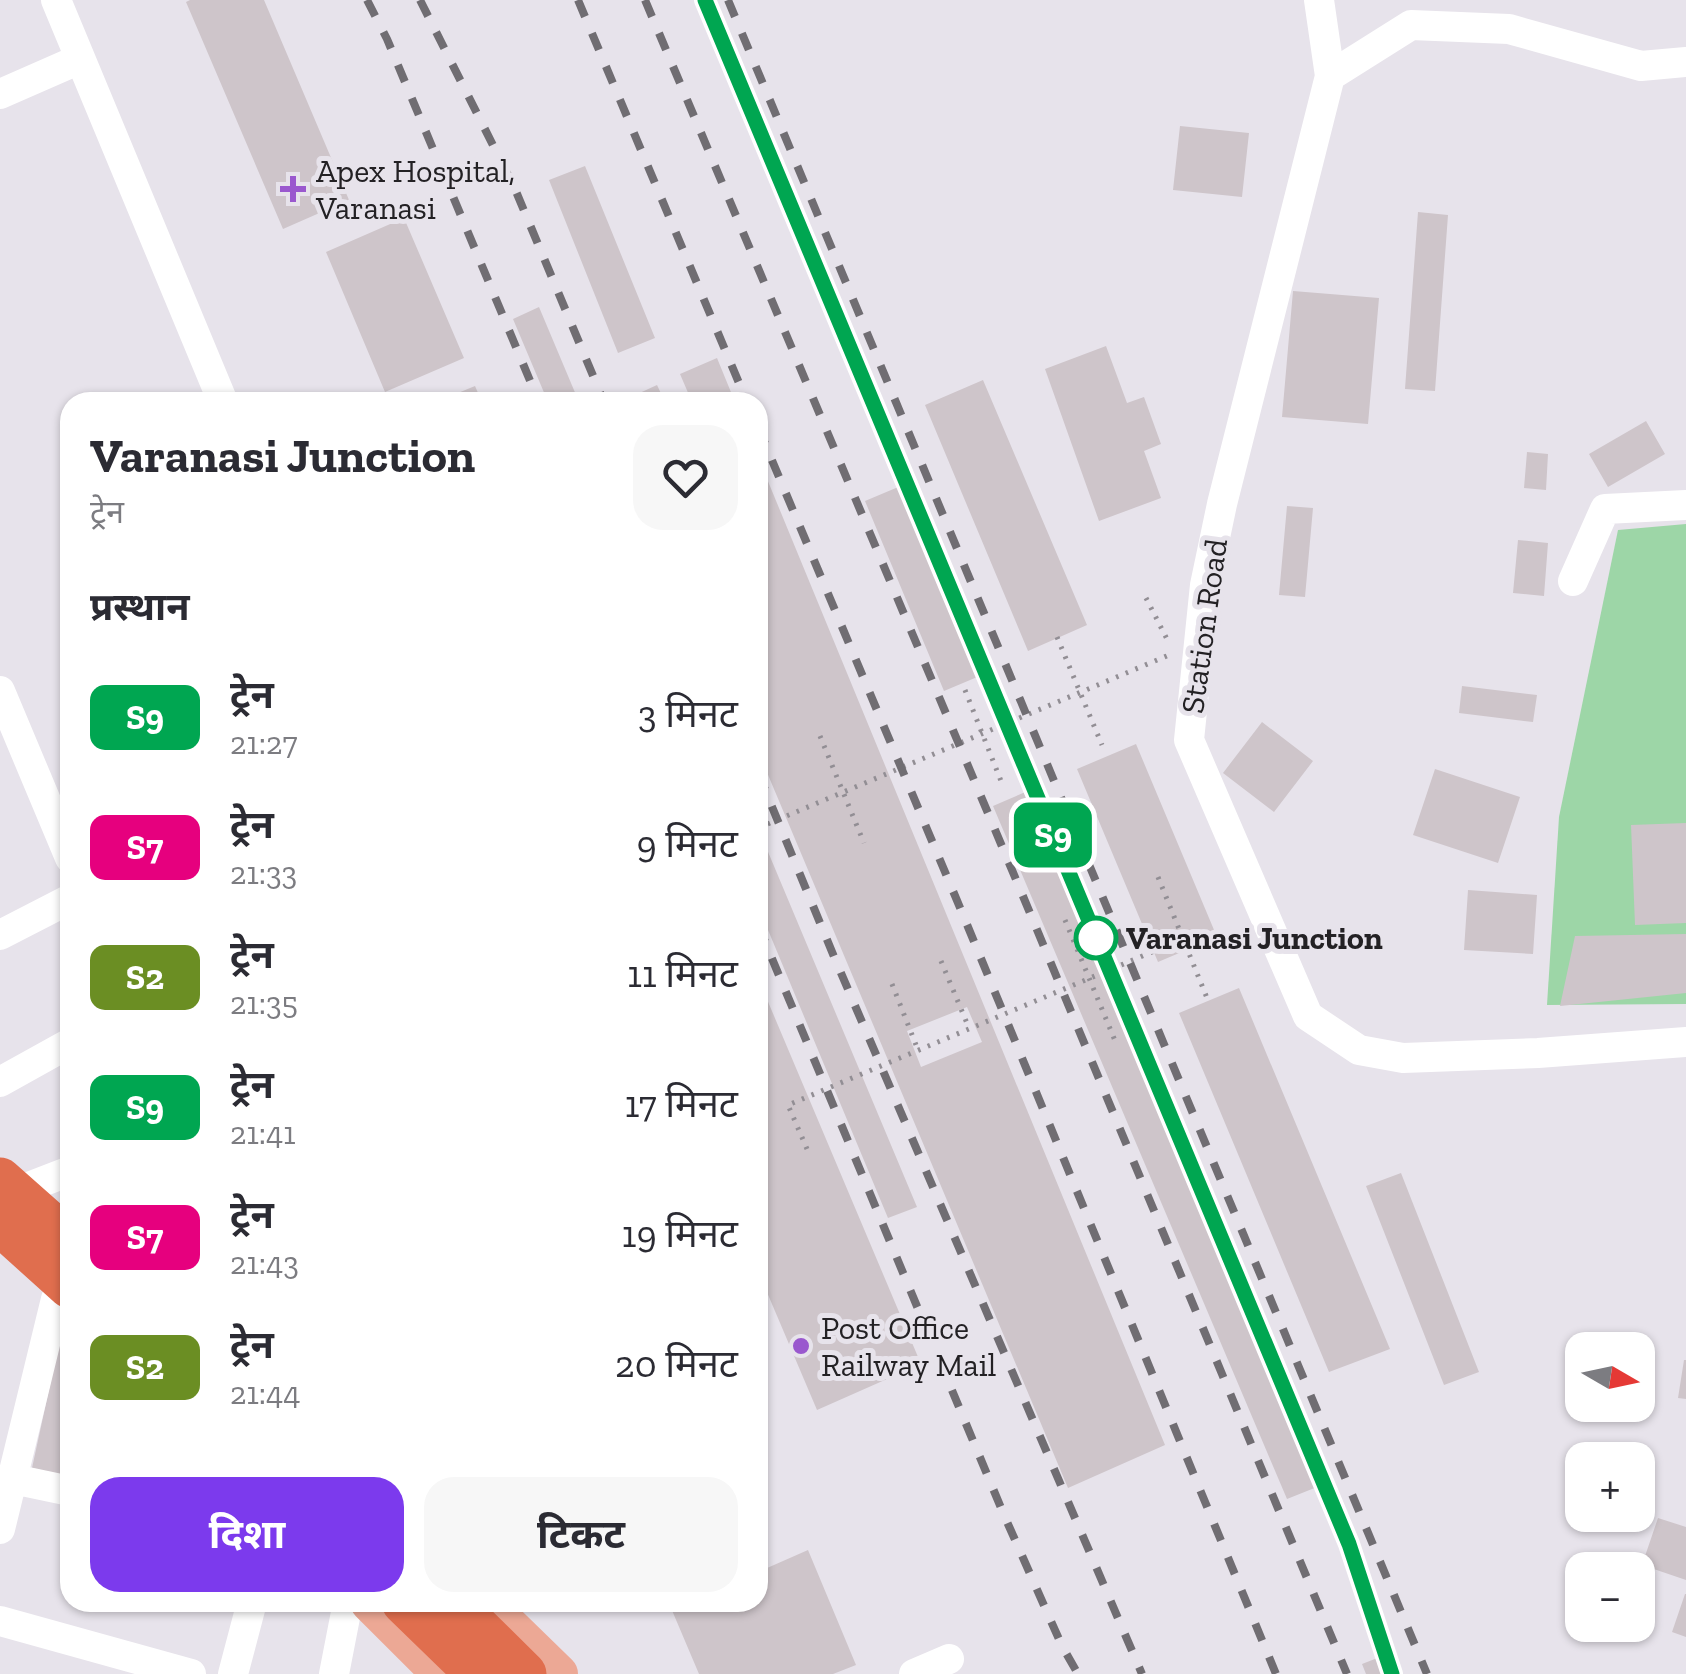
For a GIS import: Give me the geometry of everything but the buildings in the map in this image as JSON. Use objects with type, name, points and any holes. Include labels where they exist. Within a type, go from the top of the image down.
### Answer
[{"type":"highway","points":[[7,1190],[60,1234]]},
{"type":"highway","points":[[7,1190],[60,1287]]},
{"type":"highway","points":[[414,1612],[478,1674]]},
{"type":"highway","points":[[489,1612],[524,1674]]},
{"type":"main road","points":[[7,1190],[60,1220]]},
{"type":"main road","points":[[0,1251],[60,1294]]},
{"type":"main road","points":[[380,1612],[442,1674]]},
{"type":"main road","points":[[492,1612],[558,1674]]},
{"type":"street","points":[[56,0],[219,392]]},
{"type":"street","points":[[1320,0],[1330,76],[1411,24],[1509,29],[1641,66],[1686,62]]},
{"type":"street","points":[[0,94],[80,58]]},
{"type":"street","name":"Station Road","points":[[1330,76],[1222,504],[1205,585],[1189,740],[1308,1016],[1360,1050],[1404,1058],[1686,1042]]},
{"type":"street","points":[[1573,581],[1605,509],[1686,504]]},
{"type":"street","points":[[0,691],[60,834]]},
{"type":"street","points":[[0,935],[60,904]]},
{"type":"street","points":[[0,1082],[60,1049]]},
{"type":"street","points":[[7,1190],[60,1174]]},
{"type":"street","points":[[60,1318],[5,1503],[60,1493]]},
{"type":"street","points":[[234,1674],[250,1612]]},
{"type":"street","points":[[334,1674],[346,1612]]},
{"type":"street","points":[[0,1620],[191,1674]]},
{"type":"street","points":[[914,1674],[949,1659]]},
{"type":"path","points":[[768,824],[1174,653],[1146,598]]},
{"type":"path","points":[[1057,638],[1102,745]]},
{"type":"path","points":[[965,690],[1003,786]]},
{"type":"path","points":[[820,736],[864,843]]},
{"type":"path","points":[[1158,877],[1207,998]]},
{"type":"path","points":[[1064,920],[1116,1044]]},
{"type":"path","points":[[807,1149],[788,1105],[1182,939]]},
{"type":"path","points":[[941,961],[969,1028]]},
{"type":"path","points":[[892,984],[918,1050]]},
{"type":"green space","points":[[1686,524],[1686,1004],[1547,1005],[1559,817],[1618,530]]},
{"type":"railway","points":[[367,0],[387,39],[535,392]]},
{"type":"railway","points":[[420,0],[515,189],[600,392]]},
{"type":"railway","points":[[578,0],[743,392]]},
{"type":"railway","points":[[645,0],[1347,1674]]},
{"type":"railway","points":[[705,0],[1349,1544],[1392,1674]]},
{"type":"railway","points":[[728,0],[1427,1674]]},
{"type":"railway","points":[[768,451],[1276,1674]]},
{"type":"railway","points":[[768,797],[1142,1674]]},
{"type":"railway","points":[[768,949],[1004,1515],[1078,1674]]},
{"type":"train","name":"S9","points":[[705,0],[1349,1544],[1392,1674]]},
{"type":"place","name":"Apex Hospital, Varanasi","points":[[293,189]]},
{"type":"place","name":"Varanasi Junction","points":[[1096,938]]},
{"type":"place","name":"Post Office Railway Mail","points":[[801,1346]]}]
